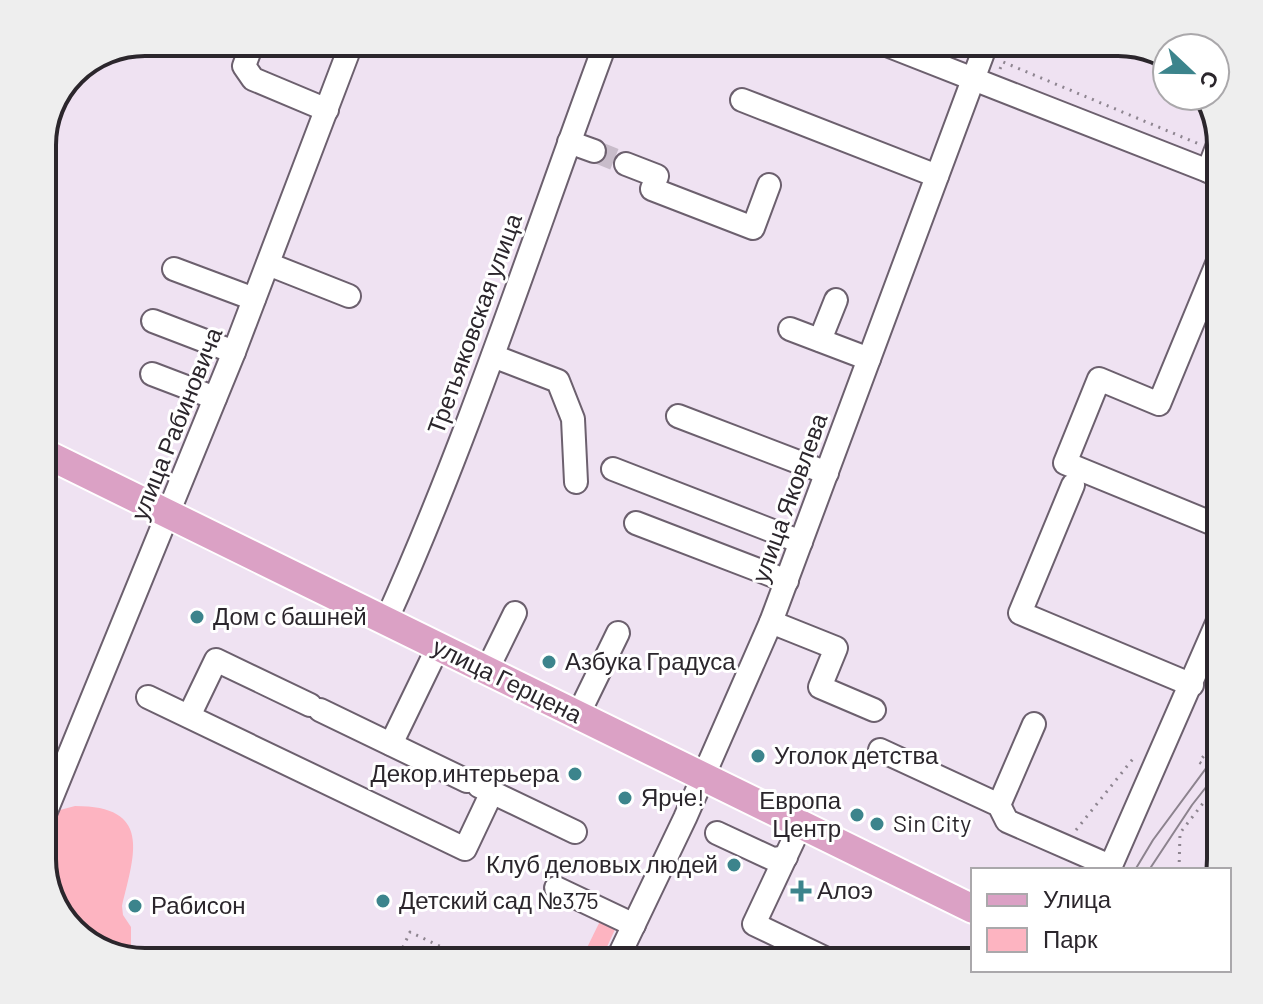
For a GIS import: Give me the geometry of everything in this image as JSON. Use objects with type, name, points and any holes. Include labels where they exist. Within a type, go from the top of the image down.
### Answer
[{"type":"main road","name":"улица Герцена","points":[[56,459],[971,908]]},
{"type":"street","points":[[248,56],[244,66],[253,79],[327,110]]},
{"type":"street","name":"улица Рабиновича","points":[[56,787],[170,513],[347,56]]},
{"type":"street","name":"Третьяковская улица","points":[[386,621],[423,538],[493,356],[601,56]]},
{"type":"street","points":[[915,56],[973,79],[1207,157]]},
{"type":"street","name":"улица Яковлева","points":[[623,948],[703,778],[771,622],[982,56]]},
{"type":"street","points":[[742,100],[937,176]]},
{"type":"street","points":[[569,142],[594,151]]},
{"type":"street","points":[[626,164],[657,176],[652,189],[753,228],[769,185]]},
{"type":"street","points":[[268,264],[349,296]]},
{"type":"street","points":[[174,269],[254,299]]},
{"type":"street","points":[[1207,288],[1159,404],[1099,379],[1065,463],[1207,521]]},
{"type":"street","points":[[820,340],[836,300]]},
{"type":"street","points":[[153,321],[234,352]]},
{"type":"street","points":[[790,329],[869,359]]},
{"type":"street","points":[[493,356],[558,381],[573,419],[576,482]]},
{"type":"street","points":[[152,374],[215,398]]},
{"type":"street","points":[[678,416],[827,473]]},
{"type":"street","points":[[613,469],[801,542]]},
{"type":"street","points":[[1073,485],[1020,613],[1192,685]]},
{"type":"street","points":[[636,523],[787,581]]},
{"type":"street","points":[[487,670],[515,613]]},
{"type":"street","points":[[771,622],[836,648],[820,687],[874,710]]},
{"type":"street","points":[[578,715],[618,633]]},
{"type":"street","points":[[391,744],[438,647]]},
{"type":"street","points":[[880,750],[999,805],[1007,821],[1110,868],[1207,648]]},
{"type":"street","points":[[189,716],[216,660],[575,832]]},
{"type":"street","points":[[148,697],[465,849],[478,786]]},
{"type":"street","points":[[999,805],[1034,724]]},
{"type":"street","points":[[788,948],[754,924],[801,824]]},
{"type":"street","points":[[717,833],[773,859],[786,857]]},
{"type":"street","points":[[556,888],[634,925]]},
{"type":"path","points":[[1003,62],[1207,156]]},
{"type":"path","points":[[1063,845],[1138,752]]},
{"type":"path","points":[[1207,752],[1199,762],[1207,768]]},
{"type":"path","points":[[1179,868],[1180,833],[1207,797]]},
{"type":"path","points":[[403,948],[410,932],[444,948]]},
{"type":"green space","points":[[75,806],[100,808],[117,814],[127,824],[133,851],[122,906],[123,915],[131,927],[131,946],[111,941],[86,926],[65,898],[56,865],[56,819],[60,810]]},
{"type":"green space","points":[[603,915],[618,923],[606,948],[587,948]]},
{"type":"tunnel","points":[[594,151],[626,164]]},
{"type":"tram line","points":[[1136,868],[1207,767]]},
{"type":"tram line","points":[[1150,868],[1207,786]]},
{"type":"place","name":"Дом с башней","points":[[197,617]]},
{"type":"place","name":"Азбука Градуса","points":[[549,662]]},
{"type":"place","name":"Уголок детства","points":[[758,756]]},
{"type":"place","name":"Декор интерьера","points":[[575,774]]},
{"type":"place","name":"Ярче!","points":[[625,798]]},
{"type":"place","name":"Европа Центр","points":[[857,815]]},
{"type":"place","name":"Sin City","points":[[877,824]]},
{"type":"place","name":"Клуб деловых людей","points":[[734,865]]},
{"type":"place","name":"Алоэ","points":[[801,891]]},
{"type":"place","name":"Детский сад №375","points":[[383,901]]},
{"type":"place","name":"Рабисон","points":[[135,906]]}]
